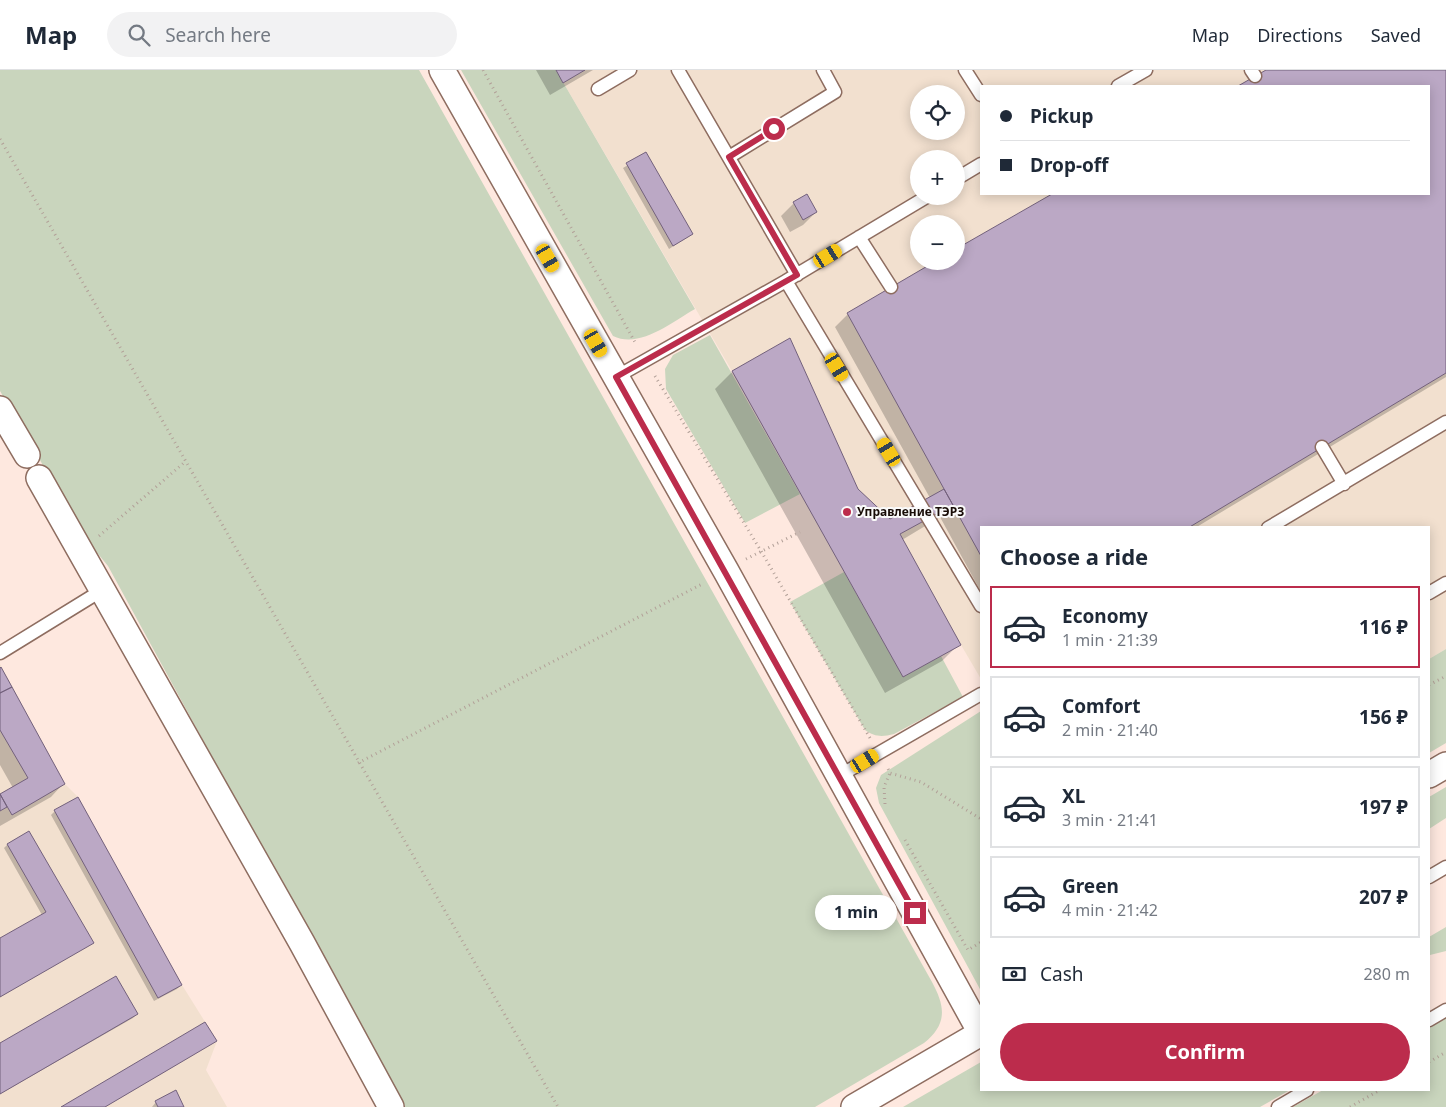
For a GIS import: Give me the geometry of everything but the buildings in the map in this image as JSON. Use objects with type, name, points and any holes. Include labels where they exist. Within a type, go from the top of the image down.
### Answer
[{"type":"street","points":[[442,70],[726,571],[980,1031]]},
{"type":"street","points":[[0,409],[26,455]]},
{"type":"street","points":[[40,478],[302,942],[391,1107]]},
{"type":"street","points":[[1430,774],[1446,765]]},
{"type":"street","points":[[854,1107],[980,1034]]},
{"type":"lane","points":[[598,89],[630,70]]},
{"type":"lane","points":[[678,70],[729,157],[791,278],[980,604]]},
{"type":"lane","points":[[729,157],[835,92],[822,70]]},
{"type":"lane","points":[[965,70],[980,93]]},
{"type":"lane","points":[[1120,85],[1146,70]]},
{"type":"lane","points":[[965,174],[980,165]]},
{"type":"lane","points":[[616,377],[791,278],[913,205]]},
{"type":"lane","points":[[859,237],[891,287]]},
{"type":"lane","points":[[1271,526],[1446,422]]},
{"type":"lane","points":[[1322,447],[1344,484]]},
{"type":"lane","points":[[1430,592],[1446,583]]},
{"type":"lane","points":[[0,653],[104,589]]},
{"type":"lane","points":[[839,776],[980,695]]},
{"type":"lane","points":[[1430,876],[1446,867]]},
{"type":"lane","points":[[1430,1019],[1446,1010]]},
{"type":"lane","points":[[1278,1107],[1305,1091]]},
{"type":"path","points":[[483,70],[646,360],[761,551],[890,773],[921,782],[980,817]]},
{"type":"path","points":[[0,139],[558,1107]]},
{"type":"path","points":[[82,550],[186,461]]},
{"type":"path","points":[[358,763],[800,532]]},
{"type":"path","points":[[1430,684],[1446,676]]},
{"type":"path","points":[[890,773],[884,786],[885,803],[890,812]]},
{"type":"path","points":[[904,838],[968,950],[980,943]]},
{"type":"path","points":[[1430,1061],[1446,1052]]},
{"type":"path","points":[[1350,1107],[1378,1091]]},
{"type":"shaded area","points":[[556,70],[1446,70],[1446,649],[1430,658],[1430,526],[980,526],[980,677],[961,645],[903,677],[732,371]]},
{"type":"shaded area","points":[[0,664],[65,784],[78,797],[182,985],[217,1041],[206,1070],[227,1107],[0,1107]]},
{"type":"green space","points":[[0,70],[419,70],[932,982],[940,999],[942,1014],[941,1022],[932,1036],[924,1043],[815,1107],[403,1107],[108,566],[85,538],[0,391]]},
{"type":"green space","points":[[461,70],[556,70],[695,309],[666,327],[645,337],[623,339],[613,336]]},
{"type":"green space","points":[[710,335],[800,494],[745,523],[666,389],[665,369],[673,355]]},
{"type":"green space","points":[[844,572],[903,677],[941,656],[963,697],[894,734],[879,736],[865,730],[790,602]]},
{"type":"green space","points":[[1446,649],[1446,743],[1430,752],[1430,658]]},
{"type":"green space","points":[[980,712],[980,989],[879,803],[876,788],[881,775]]},
{"type":"green space","points":[[1446,787],[1446,818],[1430,828],[1430,796]]},
{"type":"green space","points":[[1446,927],[1446,951],[1430,955],[1430,936]]},
{"type":"green space","points":[[1446,1018],[1446,1107],[1293,1107],[1321,1091],[1430,1091],[1430,1027]]},
{"type":"green space","points":[[980,1063],[980,1091],[1288,1091],[1260,1107],[903,1107]]},
{"type":"place","name":"Управление ТЭРЗ","points":[[847,512]]},
{"type":"route","points":[[774,129],[729,157],[797,275],[616,377],[726,571],[915,913]]}]
